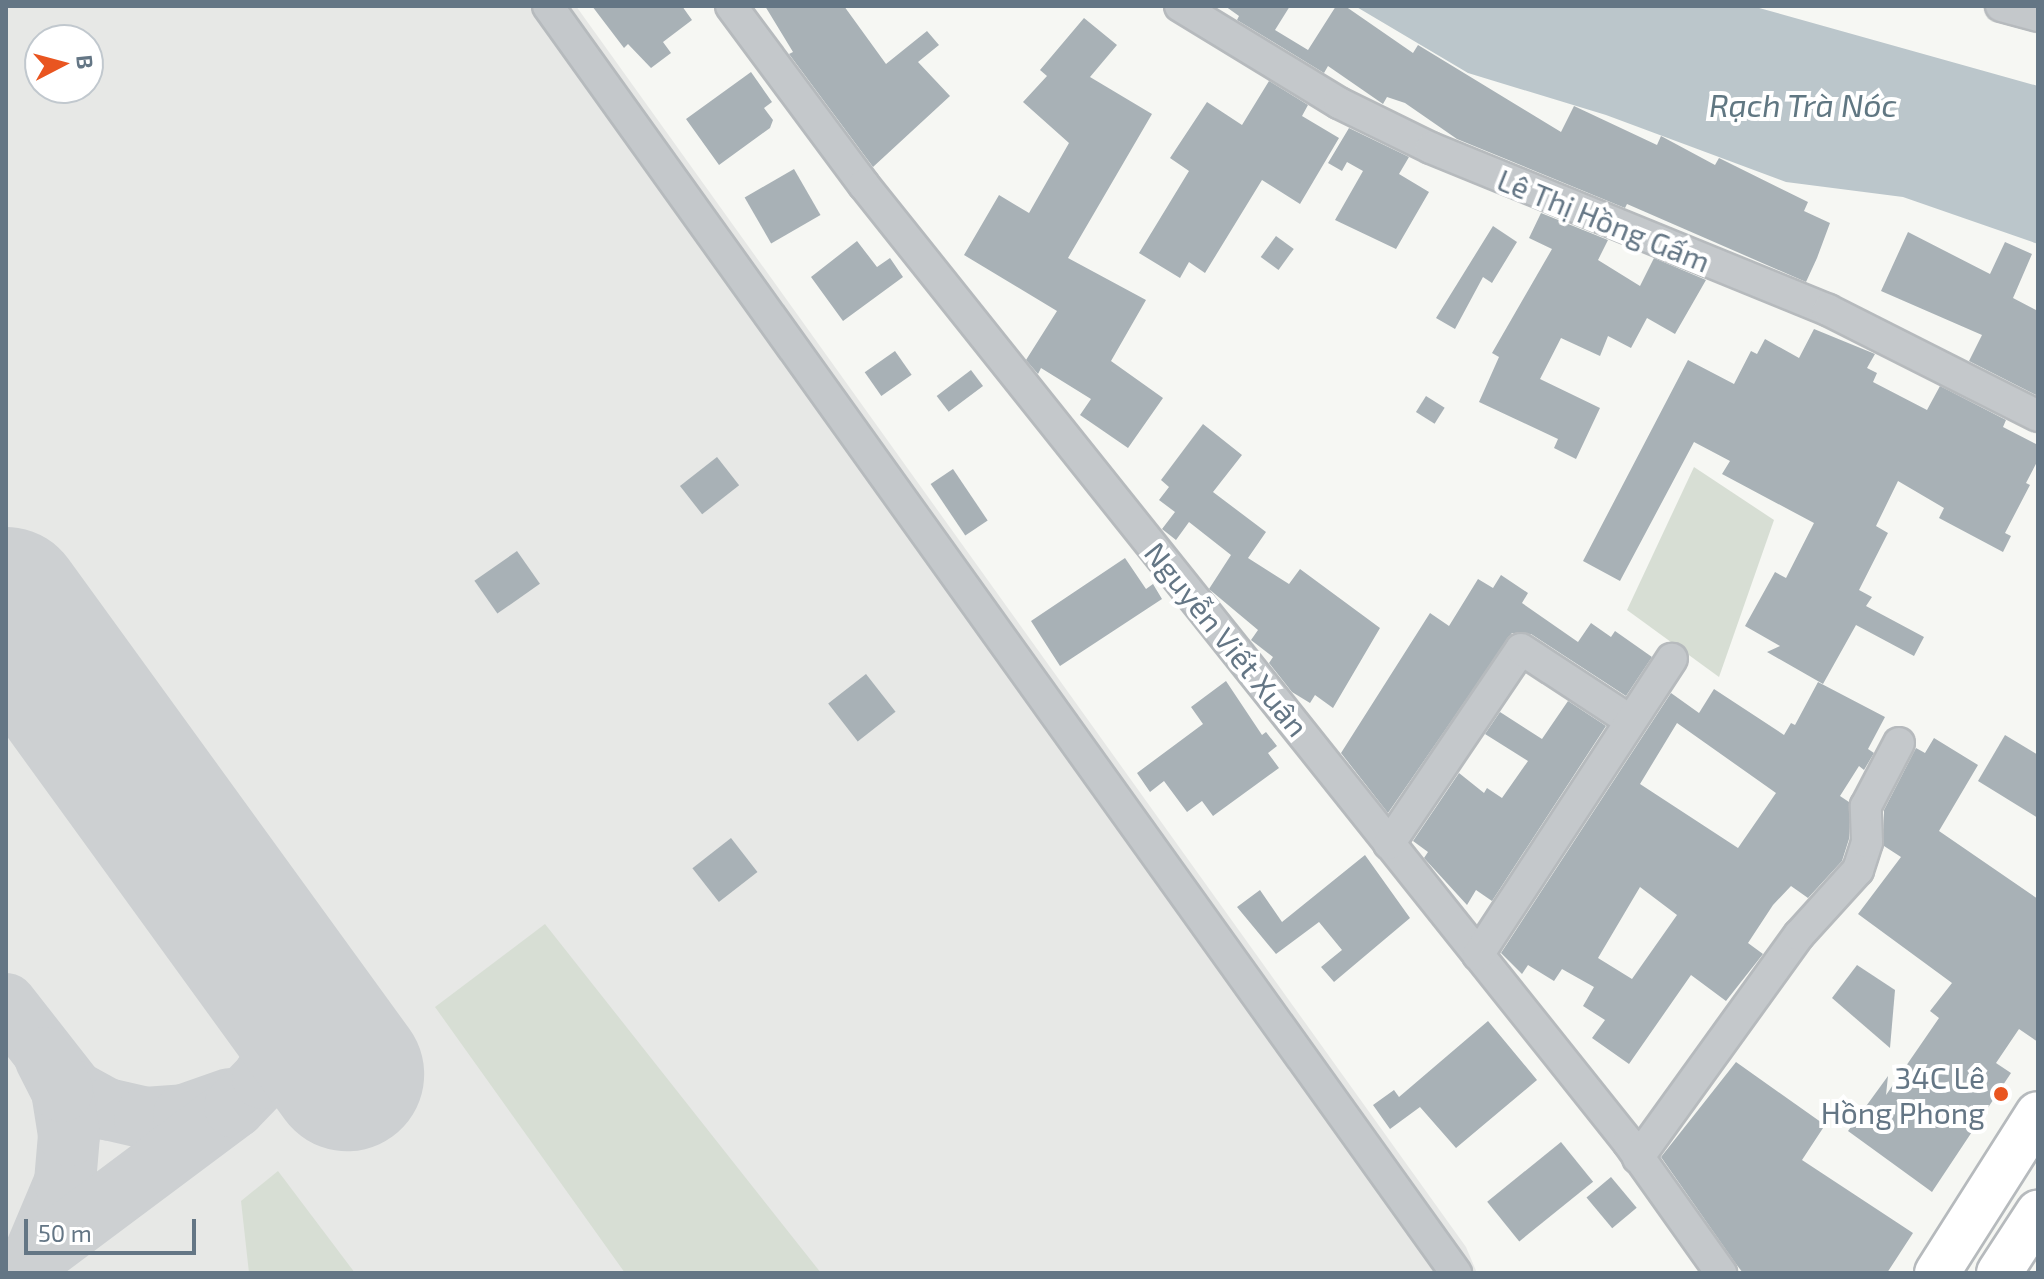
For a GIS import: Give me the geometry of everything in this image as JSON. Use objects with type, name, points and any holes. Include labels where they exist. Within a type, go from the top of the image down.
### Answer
[{"type":"highway","points":[[1937,1273],[2038,1114]]},
{"type":"highway","points":[[1999,1273],[2034,1228]]},
{"type":"street","points":[[548,6],[1456,1273]]},
{"type":"street","name":"Nguyễn Viết Xuân","points":[[731,6],[864,185],[1638,1158],[1721,1273]]},
{"type":"street","name":"Lê Thị Hồng Gấm","points":[[1180,6],[1327,96],[1431,148],[1828,310],[2038,416]]},
{"type":"street","points":[[2001,6],[2038,16]]},
{"type":"street","points":[[1389,844],[1521,649],[1631,721]]},
{"type":"street","points":[[1478,955],[1672,659]]},
{"type":"street","points":[[1638,1158],[1799,935],[1858,870],[1867,842],[1866,806],[1899,743]]},
{"type":"street","points":[[1981,1204],[2034,1228]]},
{"type":"shaded area","points":[[6,6],[576,6],[1466,1247],[1477,1273],[6,1273]]},
{"type":"shaded area","points":[[1694,467],[1774,520],[1719,677],[1627,610]]},
{"type":"shaded area","points":[[545,924],[821,1273],[625,1273],[435,1007]]},
{"type":"shaded area","points":[[278,1171],[355,1273],[249,1273],[241,1201]]},
{"type":"water","name":"Rạch Trà Nóc","points":[[1355,6],[1752,6],[2038,86],[2038,244],[1903,197],[1786,182],[1606,115],[1468,73]]},
{"type":"building","points":[[592,6],[682,6],[692,20],[663,42],[671,53],[651,68],[628,44],[624,48]]},
{"type":"building","points":[[765,6],[844,6],[886,64],[927,31],[939,45],[918,62],[950,96],[873,167],[789,54],[793,52]]},
{"type":"building","points":[[1225,6],[1290,6],[1275,30],[1308,50],[1336,6],[1345,6],[1413,53],[1418,45],[1561,132],[1574,106],[1657,145],[1661,136],[1715,165],[1719,158],[1808,202],[1804,211],[1830,223],[1817,258],[1806,282],[1627,204],[1625,208],[1457,139],[1405,103],[1387,97],[1383,104],[1328,66],[1324,73],[1237,20],[1239,16]]},
{"type":"building","points":[[1084,18],[1117,45],[1090,77],[1152,114],[1068,258],[1146,300],[1111,361],[1163,398],[1128,448],[1080,415],[1091,399],[1041,368],[1038,374],[1026,360],[1057,311],[964,255],[999,195],[1029,213],[1069,143],[1023,102],[1047,76],[1040,70]]},
{"type":"building","points":[[751,72],[772,102],[764,108],[773,120],[770,128],[719,165],[686,119]]},
{"type":"building","points":[[1269,81],[1308,105],[1302,116],[1339,138],[1300,204],[1262,180],[1205,273],[1189,262],[1180,278],[1139,253],[1189,171],[1170,158],[1207,102],[1242,125]]},
{"type":"building","points":[[1349,128],[1409,157],[1399,174],[1429,192],[1396,249],[1335,220],[1363,171],[1347,162],[1342,171],[1328,163]]},
{"type":"building","points":[[794,169],[820,215],[771,243],[745,198]]},
{"type":"building","points":[[1541,213],[1608,240],[1598,260],[1640,286],[1654,258],[1706,280],[1675,334],[1647,318],[1631,348],[1608,336],[1600,356],[1561,338],[1540,379],[1600,408],[1576,459],[1554,448],[1558,439],[1479,402],[1499,357],[1492,353],[1552,249],[1529,238]]},
{"type":"building","points":[[1493,226],[1517,242],[1492,283],[1483,277],[1455,329],[1436,318]]},
{"type":"building","points":[[1908,232],[1990,274],[2005,242],[2032,254],[2013,298],[2038,311],[2038,396],[1969,361],[1982,335],[1881,291]]},
{"type":"building","points":[[1276,236],[1294,249],[1279,270],[1261,257]]},
{"type":"building","points":[[857,241],[877,267],[890,258],[903,277],[843,321],[811,277]]},
{"type":"building","points":[[1814,329],[1875,354],[1867,368],[1877,373],[1873,382],[1927,410],[1940,386],[2006,420],[2003,427],[2038,445],[2038,460],[2026,483],[2030,485],[2005,533],[2011,536],[2003,552],[1939,518],[1944,508],[1898,481],[1876,526],[1888,533],[1859,590],[1872,597],[1866,606],[1924,637],[1914,656],[1856,625],[1823,684],[1767,652],[1780,646],[1745,626],[1775,572],[1786,578],[1814,523],[1722,474],[1730,461],[1694,442],[1620,581],[1583,561],[1688,360],[1734,384],[1751,351],[1757,354],[1765,339],[1799,358]]},
{"type":"building","points":[[895,351],[912,375],[881,396],[865,372]]},
{"type":"building","points":[[971,370],[983,386],[949,412],[937,396]]},
{"type":"building","points":[[1426,396],[1445,408],[1435,424],[1416,412]]},
{"type":"building","points":[[1203,424],[1242,455],[1213,492],[1266,532],[1248,558],[1289,584],[1300,569],[1380,628],[1333,708],[1315,695],[1310,703],[1292,692],[1269,663],[1273,657],[1251,640],[1258,630],[1209,589],[1231,555],[1189,522],[1176,540],[1162,529],[1175,512],[1159,500],[1169,487],[1161,480]]},
{"type":"building","points":[[717,457],[739,485],[702,514],[680,486]]},
{"type":"building","points":[[953,469],[988,520],[965,535],[931,484]]},
{"type":"building","points":[[517,551],[540,584],[497,614],[474,581]]},
{"type":"building","points":[[1125,558],[1146,589],[1153,584],[1162,599],[1060,666],[1031,621]]},
{"type":"building","points":[[1501,575],[1528,593],[1522,603],[1578,642],[1591,623],[1611,637],[1615,631],[1652,657],[1626,696],[1531,634],[1512,633],[1388,813],[1341,753],[1430,613],[1449,626],[1478,579],[1493,588]]},
{"type":"building","points":[[866,674],[896,712],[858,741],[828,704]]},
{"type":"building","points":[[1226,681],[1262,735],[1266,732],[1277,746],[1268,753],[1279,768],[1213,816],[1202,801],[1187,812],[1164,781],[1150,792],[1137,773],[1203,724],[1191,707]]},
{"type":"building","points":[[1818,682],[1885,717],[1868,749],[1874,753],[1864,770],[1859,766],[1840,796],[1849,802],[1849,839],[1842,861],[1808,898],[1791,886],[1773,905],[1748,943],[1763,954],[1726,1001],[1691,975],[1629,1064],[1592,1038],[1605,1020],[1583,1006],[1594,987],[1562,969],[1554,981],[1528,965],[1522,974],[1501,953],[1671,693],[1699,713],[1714,689],[1784,735],[1791,723],[1795,725]],"holes":[[[1677,723],[1776,793],[1738,848],[1640,784]],[[1640,887],[1677,915],[1632,979],[1598,958]]]},
{"type":"building","points":[[1568,701],[1606,726],[1492,901],[1476,890],[1467,905],[1424,858],[1428,852],[1413,841],[1459,773],[1484,793],[1487,788],[1502,798],[1528,761],[1485,734],[1500,712],[1542,739]]},
{"type":"building","points":[[2005,735],[2038,755],[2038,818],[1978,781]]},
{"type":"building","points":[[1934,738],[1978,765],[1939,831],[2038,899],[2038,1042],[2019,1029],[1996,1063],[2011,1073],[1932,1192],[1848,1131],[1888,1076],[1886,1095],[1939,1018],[1930,1011],[1952,983],[1858,914],[1901,857],[1884,846],[1884,810],[1916,748],[1925,753]]},
{"type":"building","points":[[731,838],[757,872],[719,902],[692,868]]},
{"type":"building","points":[[1365,855],[1410,918],[1334,982],[1321,967],[1342,950],[1319,922],[1276,954],[1237,907],[1260,890],[1282,922]]},
{"type":"building","points":[[1857,965],[1895,990],[1890,1048],[1832,998]]},
{"type":"building","points":[[1488,1021],[1537,1080],[1456,1148],[1420,1107],[1390,1129],[1373,1105],[1394,1090],[1399,1097]]},
{"type":"building","points":[[1736,1062],[1825,1125],[1802,1160],[1913,1233],[1887,1273],[1743,1273],[1736,1264],[1661,1157]]},
{"type":"building","points":[[1561,1142],[1593,1182],[1519,1241],[1487,1202]]},
{"type":"building","points":[[1611,1177],[1637,1208],[1612,1228],[1586,1198]]},
{"type":"taxiway","points":[[13,1273],[235,1107],[263,1078],[286,1037],[296,1003]]},
{"type":"taxiway","points":[[6,1004],[74,1091],[107,1109],[145,1118],[184,1115],[230,1099]]},
{"type":"taxiway","points":[[33,1258],[65,1182],[69,1135],[62,1091],[45,1058]]},
{"type":"runway","points":[[6,604],[347,1074]]},
{"type":"place","name":"34C Lê Hồng Phong","points":[[2001,1094]]}]
